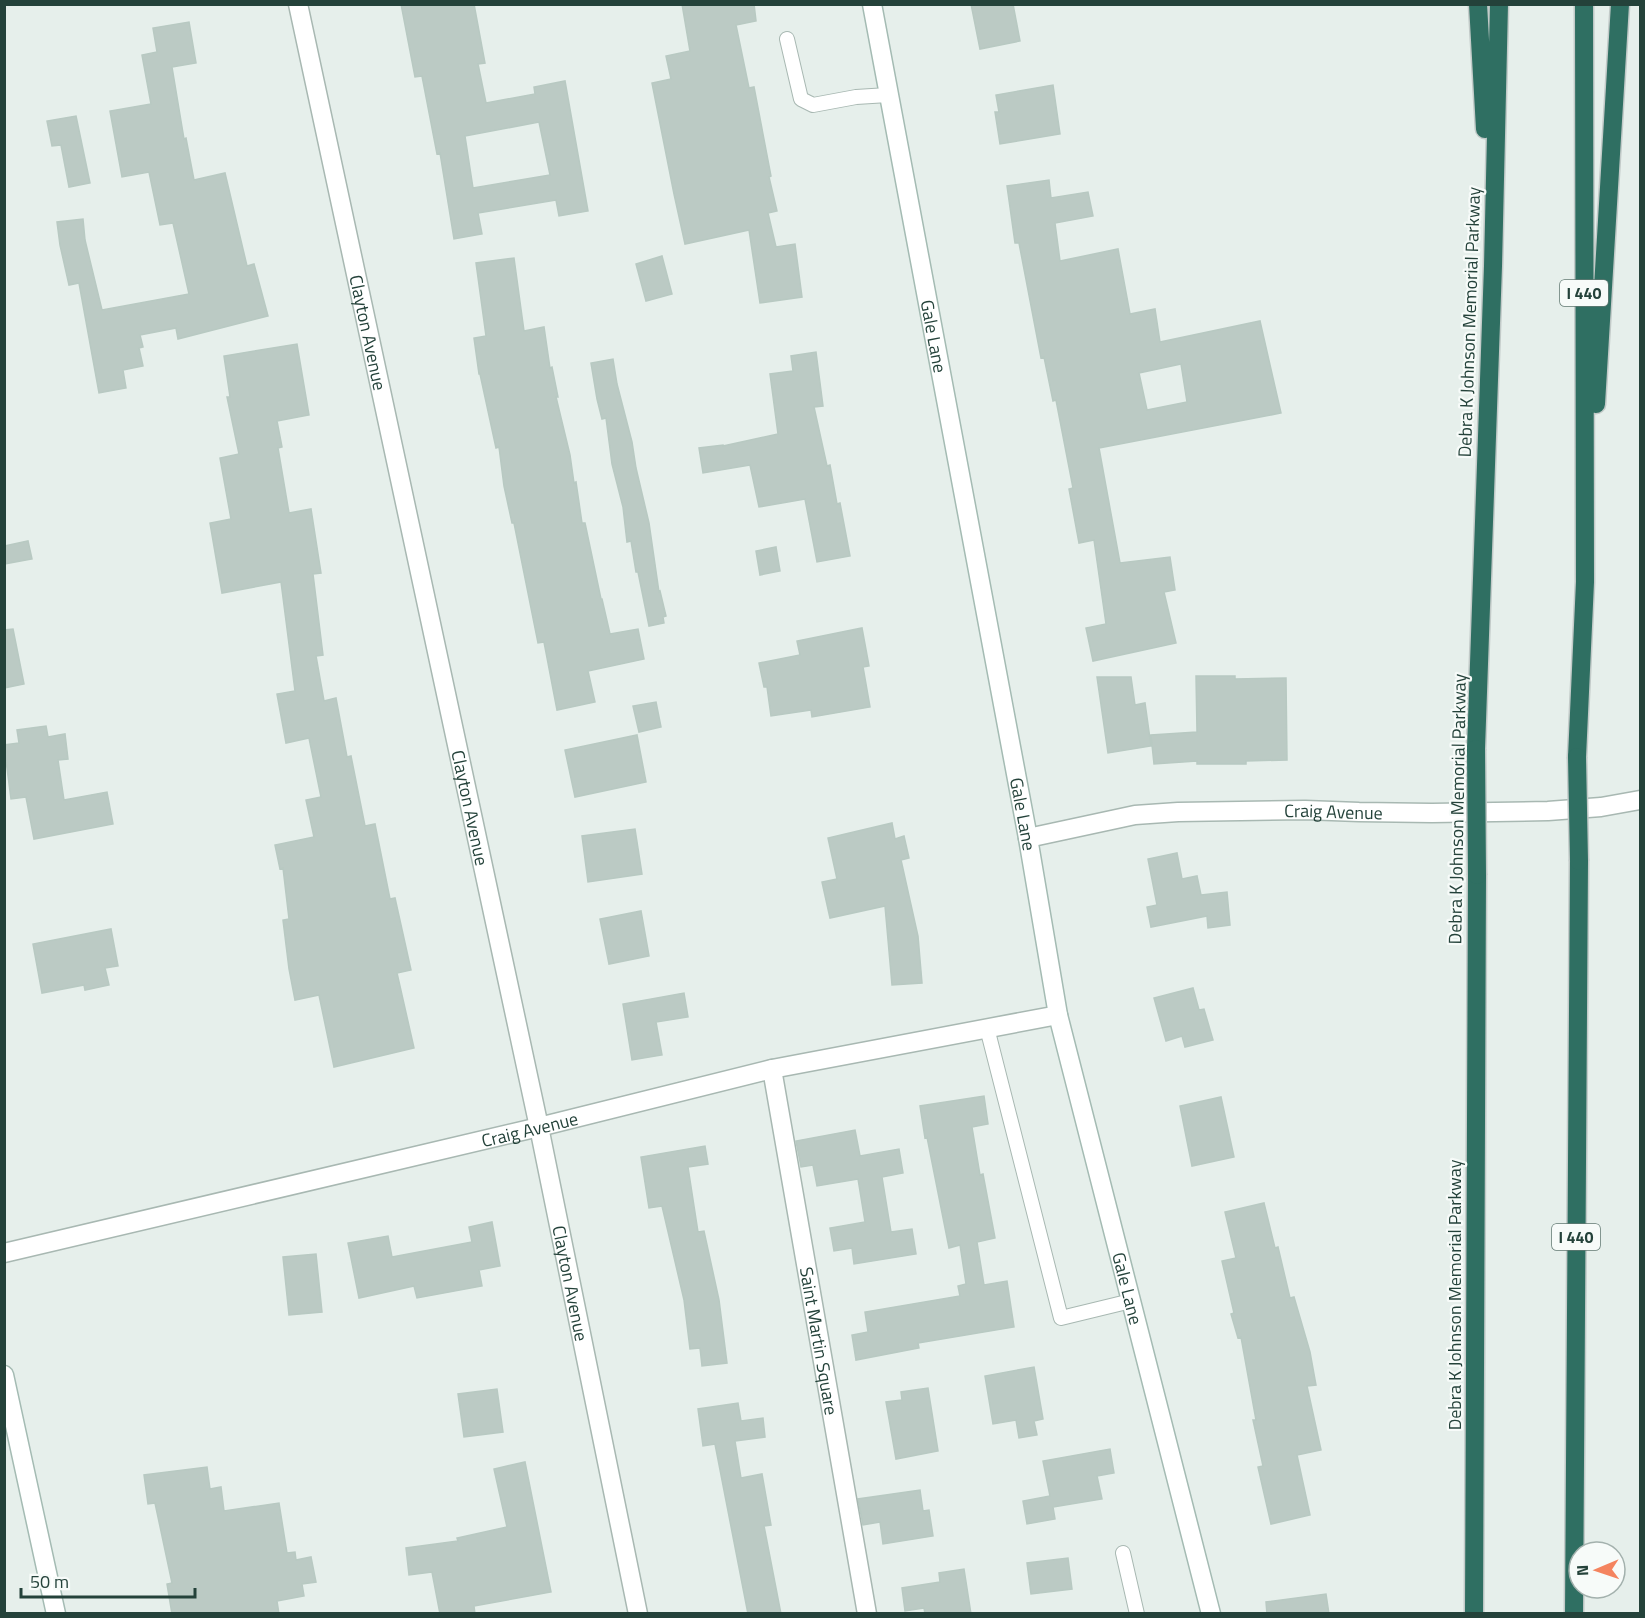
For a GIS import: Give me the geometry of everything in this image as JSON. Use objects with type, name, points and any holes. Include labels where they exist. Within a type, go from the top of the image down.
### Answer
[{"type":"highway","points":[[1478,4],[1492,266]]},
{"type":"highway","name":"Debra K Johnson Memorial Parkway","points":[[1474,1614],[1476,749],[1499,4]]},
{"type":"highway","name":"I 440","points":[[1574,1614],[1579,861],[1577,757],[1585,582],[1584,4]]},
{"type":"highway","points":[[1585,582],[1620,4]]},
{"type":"street","name":"Clayton Avenue","points":[[298,4],[539,1127],[638,1614]]},
{"type":"street","name":"Gale Lane","points":[[872,4],[1028,838],[1058,1015],[1211,1614]]},
{"type":"street","name":"Craig Avenue","points":[[1028,838],[1135,815],[1178,812],[1548,811],[1601,807],[1641,800]]},
{"type":"street","name":"Craig Avenue","points":[[4,1253],[539,1127],[772,1069],[1058,1015]]},
{"type":"street","name":"Saint Martin Square","points":[[772,1069],[867,1614]]},
{"type":"street","points":[[4,1375],[56,1614]]},
{"type":"lane","points":[[788,39],[801,99],[813,105],[856,97],[888,95]]},
{"type":"lane","points":[[987,1028],[1061,1318],[1131,1301]]},
{"type":"lane","points":[[1123,1553],[1137,1614]]},
{"type":"building","points":[[401,4],[474,4],[485,63],[478,64],[486,103],[535,94],[534,87],[565,81],[588,211],[559,216],[556,200],[478,213],[482,234],[454,239],[440,153],[437,154],[422,76],[415,77]],"holes":[[[539,122],[550,175],[473,188],[465,136]]]},
{"type":"building","points":[[682,4],[754,4],[756,21],[736,25],[749,88],[754,87],[771,176],[769,177],[777,211],[768,213],[776,247],[795,244],[802,297],[760,303],[749,230],[685,244],[652,83],[671,79],[666,56],[690,51]]},
{"type":"building","points":[[971,4],[1013,4],[1020,41],[980,49]]},
{"type":"building","points":[[189,22],[196,63],[172,67],[184,139],[186,138],[194,180],[225,173],[247,266],[254,264],[268,316],[178,339],[176,328],[140,335],[143,347],[139,348],[143,366],[123,370],[126,388],[99,393],[79,283],[69,285],[57,222],[83,219],[85,240],[102,310],[189,294],[173,223],[160,225],[149,172],[122,177],[110,111],[151,104],[142,55],[157,52],[153,28]]},
{"type":"building","points":[[1053,85],[1060,134],[1000,144],[995,112],[999,112],[996,95]]},
{"type":"building","points":[[76,116],[90,183],[69,187],[61,145],[52,146],[47,121]]},
{"type":"building","points":[[1049,180],[1051,198],[1088,192],[1093,216],[1055,223],[1060,261],[1118,249],[1130,314],[1155,309],[1160,342],[1260,321],[1281,413],[1099,448],[1120,563],[1170,557],[1175,590],[1164,592],[1176,643],[1093,661],[1086,628],[1106,624],[1094,540],[1079,543],[1069,489],[1073,488],[1056,400],[1053,401],[1044,357],[1041,358],[1019,243],[1015,243],[1007,186]],"holes":[[[1181,364],[1187,402],[1147,410],[1139,373]]]},
{"type":"building","points":[[662,256],[672,294],[646,301],[636,264]]},
{"type":"building","points":[[514,258],[524,331],[544,327],[550,368],[552,367],[574,483],[576,482],[582,523],[585,523],[610,634],[638,629],[644,659],[588,671],[595,702],[557,710],[544,642],[538,643],[514,523],[512,523],[504,486],[499,447],[496,448],[479,374],[474,338],[486,336],[476,263]]},
{"type":"building","points":[[297,344],[309,415],[277,421],[282,447],[278,448],[289,513],[311,509],[321,573],[313,574],[323,655],[316,656],[324,701],[336,698],[347,757],[351,756],[365,826],[375,824],[390,899],[395,898],[411,970],[397,973],[414,1048],[334,1067],[319,995],[295,1000],[283,920],[289,919],[283,868],[280,869],[275,845],[314,837],[306,800],[321,797],[309,738],[286,743],[277,694],[295,691],[281,582],[222,593],[210,523],[231,519],[220,458],[239,454],[227,397],[230,397],[224,356]]},
{"type":"building","points":[[816,352],[823,406],[814,407],[827,466],[830,465],[837,504],[840,503],[850,556],[817,562],[805,499],[759,507],[750,465],[703,473],[699,448],[723,446],[778,434],[770,374],[793,371],[791,356]]},
{"type":"building","points":[[613,359],[649,523],[659,592],[666,616],[663,617],[664,623],[649,626],[631,541],[627,542],[623,507],[612,464],[606,418],[602,419],[591,363]]},
{"type":"building","points":[[28,541],[32,559],[4,564],[4,546]]},
{"type":"building","points":[[776,547],[780,571],[760,575],[756,551]]},
{"type":"building","points":[[862,628],[869,666],[863,667],[870,707],[812,717],[811,710],[771,716],[767,687],[764,687],[759,663],[800,655],[797,641]]},
{"type":"building","points":[[13,629],[24,684],[4,688],[4,630]]},
{"type":"building","points":[[1196,676],[1235,676],[1235,679],[1286,678],[1287,760],[1246,761],[1246,764],[1197,764],[1197,761],[1154,764],[1151,735],[1197,732]]},
{"type":"building","points":[[1097,677],[1131,677],[1135,705],[1145,703],[1151,746],[1108,753]]},
{"type":"building","points":[[656,702],[661,727],[639,732],[633,706]]},
{"type":"building","points":[[46,726],[48,737],[65,734],[68,759],[58,760],[64,800],[107,792],[113,824],[34,839],[26,797],[11,799],[4,745],[19,743],[17,730]]},
{"type":"building","points":[[637,735],[646,782],[575,797],[565,750]]},
{"type":"building","points":[[892,823],[895,839],[904,836],[909,858],[901,860],[918,936],[922,983],[892,985],[885,906],[830,918],[822,882],[837,879],[828,838]]},
{"type":"building","points":[[635,829],[642,874],[588,882],[582,836]]},
{"type":"building","points":[[1177,853],[1182,879],[1197,876],[1201,895],[1227,892],[1230,925],[1208,928],[1207,916],[1151,927],[1147,907],[1157,905],[1148,859]]},
{"type":"building","points":[[641,911],[649,956],[609,964],[600,919]]},
{"type":"building","points":[[111,929],[118,966],[105,968],[109,985],[85,990],[84,985],[42,993],[33,944]]},
{"type":"building","points":[[1193,988],[1199,1010],[1204,1009],[1213,1040],[1185,1047],[1182,1036],[1166,1041],[1154,998]]},
{"type":"building","points":[[684,993],[688,1017],[656,1022],[662,1055],[632,1060],[623,1004]]},
{"type":"building","points":[[984,1096],[988,1124],[972,1127],[980,1175],[983,1174],[995,1238],[977,1242],[984,1285],[1007,1281],[1014,1327],[918,1343],[919,1348],[856,1360],[852,1335],[868,1332],[865,1312],[960,1296],[958,1286],[966,1284],[960,1245],[949,1248],[920,1106]]},
{"type":"building","points":[[1221,1097],[1234,1157],[1192,1166],[1180,1106]]},
{"type":"building","points":[[855,1130],[860,1156],[899,1149],[903,1173],[882,1177],[891,1232],[912,1229],[916,1254],[854,1264],[852,1248],[834,1251],[830,1228],[865,1222],[858,1179],[817,1186],[813,1165],[801,1167],[796,1141]]},
{"type":"building","points":[[705,1146],[708,1164],[688,1167],[698,1232],[704,1231],[719,1300],[727,1363],[702,1366],[700,1348],[690,1349],[684,1300],[662,1206],[649,1208],[641,1157]]},
{"type":"building","points":[[1264,1203],[1275,1248],[1278,1247],[1290,1298],[1294,1297],[1310,1352],[1316,1385],[1307,1386],[1321,1450],[1297,1455],[1310,1515],[1271,1524],[1258,1467],[1263,1466],[1253,1420],[1256,1420],[1241,1337],[1238,1338],[1231,1314],[1234,1313],[1222,1261],[1236,1258],[1225,1212]]},
{"type":"building","points":[[492,1222],[500,1266],[479,1270],[482,1286],[417,1298],[414,1286],[359,1298],[348,1243],[388,1236],[392,1257],[472,1242],[469,1227]]},
{"type":"building","points":[[316,1254],[322,1312],[289,1315],[283,1257]]},
{"type":"building","points":[[1034,1367],[1043,1419],[1034,1421],[1037,1435],[1019,1438],[1016,1420],[993,1424],[985,1376]]},
{"type":"building","points":[[928,1388],[938,1451],[896,1459],[886,1402],[902,1400],[901,1392]]},
{"type":"building","points":[[497,1389],[503,1432],[464,1437],[458,1394]]},
{"type":"building","points":[[738,1403],[741,1421],[763,1418],[765,1437],[735,1441],[741,1478],[762,1474],[771,1525],[764,1526],[781,1614],[748,1614],[715,1444],[703,1446],[698,1409]]},
{"type":"building","points":[[1110,1449],[1114,1473],[1097,1476],[1102,1499],[1053,1507],[1055,1519],[1027,1524],[1023,1501],[1050,1496],[1043,1461]]},
{"type":"building","points":[[525,1462],[551,1592],[474,1606],[475,1614],[440,1614],[432,1572],[409,1575],[406,1548],[458,1541],[457,1538],[507,1527],[494,1469]]},
{"type":"building","points":[[207,1467],[210,1489],[221,1487],[224,1511],[279,1503],[287,1553],[295,1552],[296,1560],[311,1557],[316,1582],[302,1584],[304,1596],[277,1601],[279,1614],[172,1614],[167,1584],[172,1583],[155,1503],[148,1504],[144,1475]]},
{"type":"building","points":[[920,1490],[923,1511],[929,1510],[933,1536],[883,1544],[880,1522],[863,1525],[858,1499]]},
{"type":"building","points":[[1068,1558],[1072,1589],[1031,1594],[1027,1563]]},
{"type":"building","points":[[964,1569],[971,1614],[925,1614],[924,1608],[905,1611],[902,1588],[940,1582],[939,1573]]},
{"type":"building","points":[[1326,1594],[1329,1614],[1267,1614],[1266,1602]]}]
